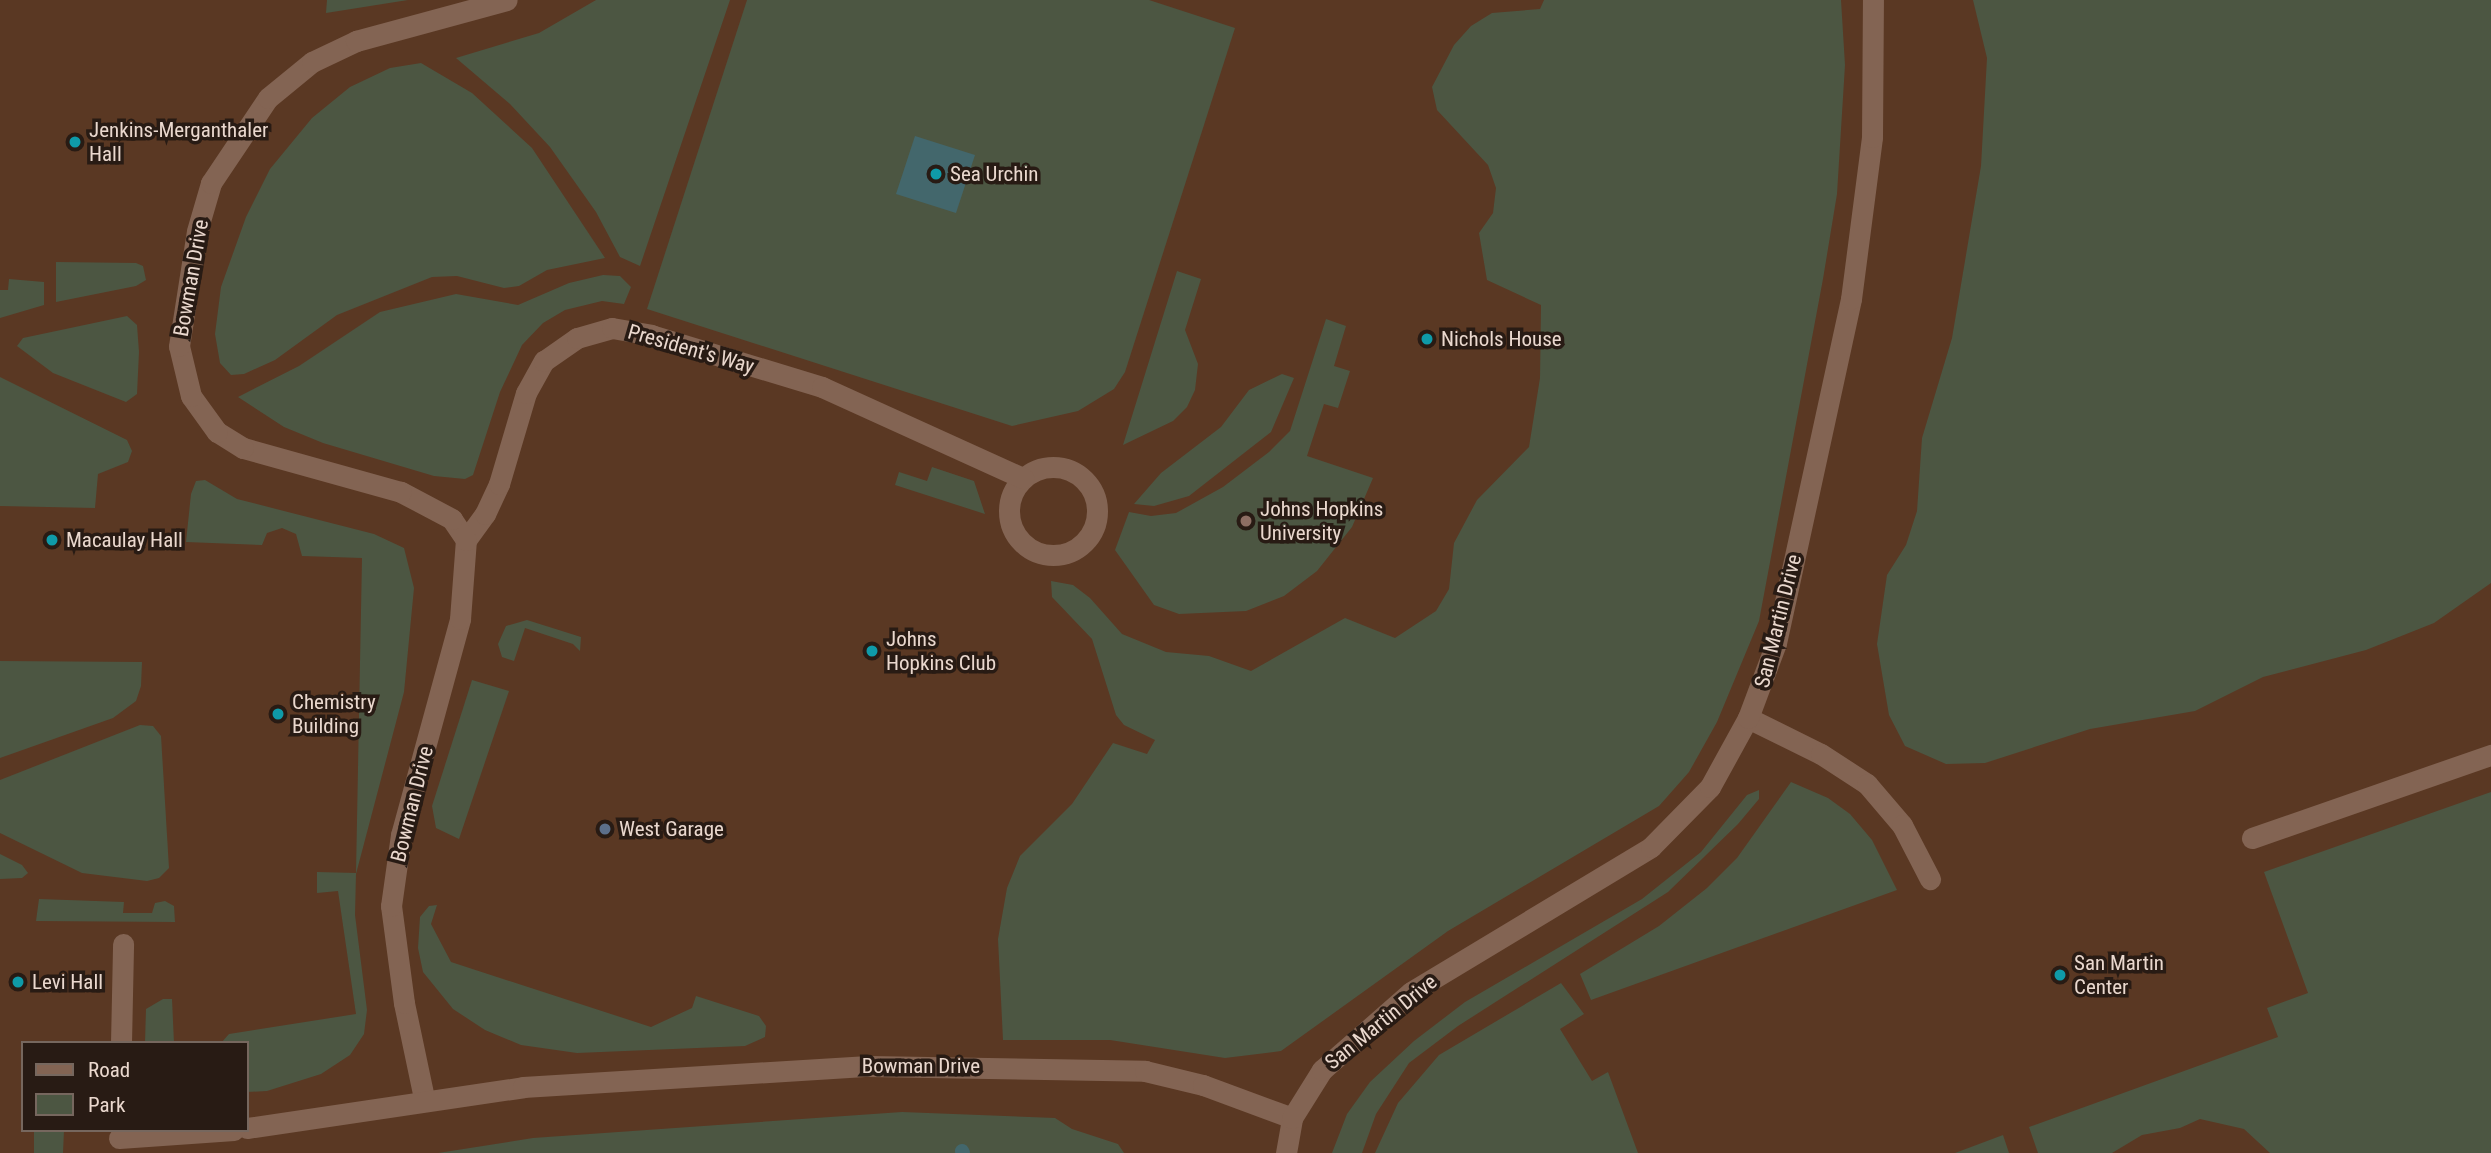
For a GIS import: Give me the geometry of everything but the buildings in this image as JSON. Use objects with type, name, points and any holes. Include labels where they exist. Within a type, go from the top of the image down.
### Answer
[{"type":"street","name":"Bowman Drive","points":[[508,0],[356,41],[312,62],[268,98],[211,183],[197,231],[179,345],[191,396],[217,432],[243,448],[401,492],[452,519],[466,540],[460,619],[401,835],[391,906],[397,963],[424,1098],[569,1083],[817,1067],[1095,1066],[1145,1070],[1203,1085],[1292,1118]]},
{"type":"street","name":"San Martin Drive","points":[[1286,1153],[1292,1118],[1322,1070],[1411,992],[1651,847],[1710,787],[1748,718],[1776,643],[1851,299],[1872,137],[1873,0]]},
{"type":"street","name":"President's Way","points":[[466,540],[485,514],[499,484],[523,401],[544,361],[577,338],[612,328],[651,335],[822,387],[1023,478]]},
{"type":"street","points":[[1067,469],[1090,487],[1096,521],[1082,544],[1054,555],[1025,546],[1015,534],[1009,504],[1023,478],[1036,470],[1067,469]]},
{"type":"street","points":[[1748,718],[1821,754],[1867,784],[1902,825],[1930,879]]},
{"type":"street","points":[[2252,838],[2491,755]]},
{"type":"street","points":[[121,1041],[123,944]]},
{"type":"street","points":[[248,1128],[424,1098]]},
{"type":"street","points":[[119,1141],[213,1132]]},
{"type":"shaded area","name":"Johns Hopkins University","points":[[0,0],[2491,0],[2491,1153],[0,1153]]},
{"type":"green space","points":[[327,0],[408,0],[326,13]]},
{"type":"green space","points":[[596,0],[730,0],[640,266],[620,257],[596,212],[550,147],[510,104],[456,58],[539,33]]},
{"type":"green space","points":[[747,0],[1149,0],[1235,28],[1125,372],[1114,389],[1078,411],[1012,426],[647,309]]},
{"type":"green space","points":[[1544,0],[1841,0],[1845,65],[1837,194],[1823,279],[1759,621],[1717,722],[1689,772],[1659,806],[1448,931],[1281,1051],[1225,1058],[1110,1040],[1003,1040],[998,939],[1007,888],[1020,856],[1072,804],[1113,743],[1147,754],[1155,740],[1124,725],[1116,715],[1092,639],[1052,597],[1051,581],[1073,585],[1090,598],[1122,634],[1166,652],[1209,656],[1251,671],[1345,618],[1395,638],[1436,611],[1449,589],[1454,543],[1477,500],[1529,447],[1540,378],[1541,305],[1487,280],[1479,233],[1493,213],[1496,188],[1488,165],[1437,110],[1432,87],[1454,45],[1471,26],[1492,13],[1540,9]]},
{"type":"green space","points":[[1973,0],[2491,0],[2491,583],[2434,623],[2366,650],[2263,677],[2195,711],[2090,729],[1985,763],[1946,764],[1905,746],[1889,715],[1877,644],[1887,575],[1906,545],[1917,511],[1922,438],[1952,338],[1981,166],[1987,58]]},
{"type":"green space","points":[[421,63],[472,93],[532,148],[605,258],[547,270],[519,286],[504,288],[457,276],[432,277],[337,315],[275,360],[244,374],[231,375],[220,363],[215,334],[221,287],[246,217],[270,169],[312,118],[350,87],[390,68]]},
{"type":"green space","points":[[56,262],[136,263],[143,266],[146,280],[136,286],[56,302]]},
{"type":"green space","points":[[1177,271],[1201,279],[1185,330],[1198,364],[1195,390],[1187,407],[1173,421],[1123,445]]},
{"type":"green space","points":[[603,275],[620,276],[631,287],[624,304],[602,301],[565,310],[543,323],[522,345],[500,392],[473,475],[465,479],[434,476],[323,443],[284,427],[238,397],[299,366],[380,312],[456,294],[518,305],[569,283]]},
{"type":"green space","points":[[9,279],[44,282],[44,305],[0,318],[0,290],[8,290]]},
{"type":"green space","points":[[127,316],[137,325],[139,352],[137,394],[126,402],[53,373],[17,346],[23,338]]},
{"type":"green space","points":[[1326,319],[1346,326],[1334,366],[1350,371],[1338,408],[1324,404],[1307,456],[1373,478],[1352,527],[1317,571],[1284,596],[1246,611],[1179,614],[1154,605],[1115,550],[1129,512],[1151,516],[1176,513],[1223,487],[1269,452],[1290,431]]},
{"type":"green space","points":[[1282,374],[1294,378],[1271,432],[1189,496],[1154,506],[1134,504],[1161,473],[1221,427],[1249,390]]},
{"type":"green space","points":[[0,377],[127,440],[132,451],[128,462],[98,474],[95,508],[0,506]]},
{"type":"green space","points":[[932,467],[974,481],[985,514],[895,485],[899,472],[927,481]]},
{"type":"green space","points":[[205,480],[237,499],[374,534],[404,548],[414,588],[404,692],[356,874],[355,915],[367,1010],[364,1034],[350,1055],[321,1074],[267,1091],[248,1092],[248,1041],[223,1041],[229,1034],[356,1014],[338,891],[317,893],[317,872],[356,873],[362,558],[302,556],[296,534],[282,528],[267,533],[262,545],[186,542],[191,494],[196,481]]},
{"type":"green space","points":[[527,620],[581,637],[580,651],[573,644],[525,628],[514,661],[502,657],[498,644],[506,626]]},
{"type":"green space","points":[[0,661],[142,662],[141,686],[136,701],[113,718],[0,758]]},
{"type":"green space","points":[[472,680],[509,691],[459,839],[436,828],[432,806]]},
{"type":"green space","points":[[140,725],[153,726],[161,736],[169,868],[159,878],[147,881],[82,873],[0,833],[0,780]]},
{"type":"green space","points":[[1791,782],[1828,798],[1850,814],[1872,840],[1897,890],[1591,1000],[1580,974],[1659,926],[1707,888],[1737,858]]},
{"type":"green space","points":[[1759,790],[1759,799],[1738,824],[1668,892],[1458,1026],[1409,1063],[1376,1114],[1362,1153],[1332,1153],[1347,1114],[1370,1082],[1414,1041],[1465,1002],[1642,899],[1701,852],[1747,795]]},
{"type":"green space","points":[[2491,792],[2491,1153],[2270,1153],[2244,1129],[2200,1119],[2180,1128],[2142,1135],[2112,1153],[2038,1153],[2029,1127],[2278,1037],[2267,1008],[2308,993],[2264,872]]},
{"type":"green space","points":[[0,854],[22,865],[28,873],[22,878],[0,879]]},
{"type":"green space","points":[[39,899],[124,902],[123,913],[152,913],[155,903],[165,901],[174,906],[175,922],[36,921]]},
{"type":"green space","points":[[437,905],[431,924],[451,962],[651,1027],[692,1008],[696,996],[759,1016],[766,1026],[765,1037],[745,1046],[577,1053],[521,1045],[485,1030],[453,1009],[423,972],[418,948],[420,917],[429,906]]},
{"type":"green space","points":[[1561,983],[1584,1014],[1560,1029],[1592,1081],[1608,1072],[1638,1153],[1375,1153],[1398,1103],[1439,1055]]},
{"type":"green space","points":[[163,999],[172,999],[174,1041],[145,1041],[146,1009]]},
{"type":"green space","points":[[902,1112],[1055,1118],[1072,1129],[1118,1144],[1124,1153],[438,1153],[533,1138]]},
{"type":"green space","points":[[34,1132],[64,1132],[63,1153],[34,1153]]},
{"type":"green space","points":[[2003,1135],[2009,1153],[1955,1153]]},
{"type":"water","points":[[915,136],[975,155],[956,213],[896,194]]},
{"type":"place","name":"Jenkins-Merganthaler Hall","points":[[75,142]]},
{"type":"place","name":"Sea Urchin","points":[[936,174]]},
{"type":"place","name":"Nichols House","points":[[1427,339]]},
{"type":"place","name":"Johns Hopkins University","points":[[1246,521]]},
{"type":"place","name":"Macaulay Hall","points":[[52,540]]},
{"type":"place","name":"Johns Hopkins Club","points":[[872,651]]},
{"type":"place","name":"Chemistry Building","points":[[278,714]]},
{"type":"place","name":"West Garage","points":[[605,829]]},
{"type":"place","name":"San Martin Center","points":[[2060,975]]},
{"type":"place","name":"Levi Hall","points":[[18,982]]}]
